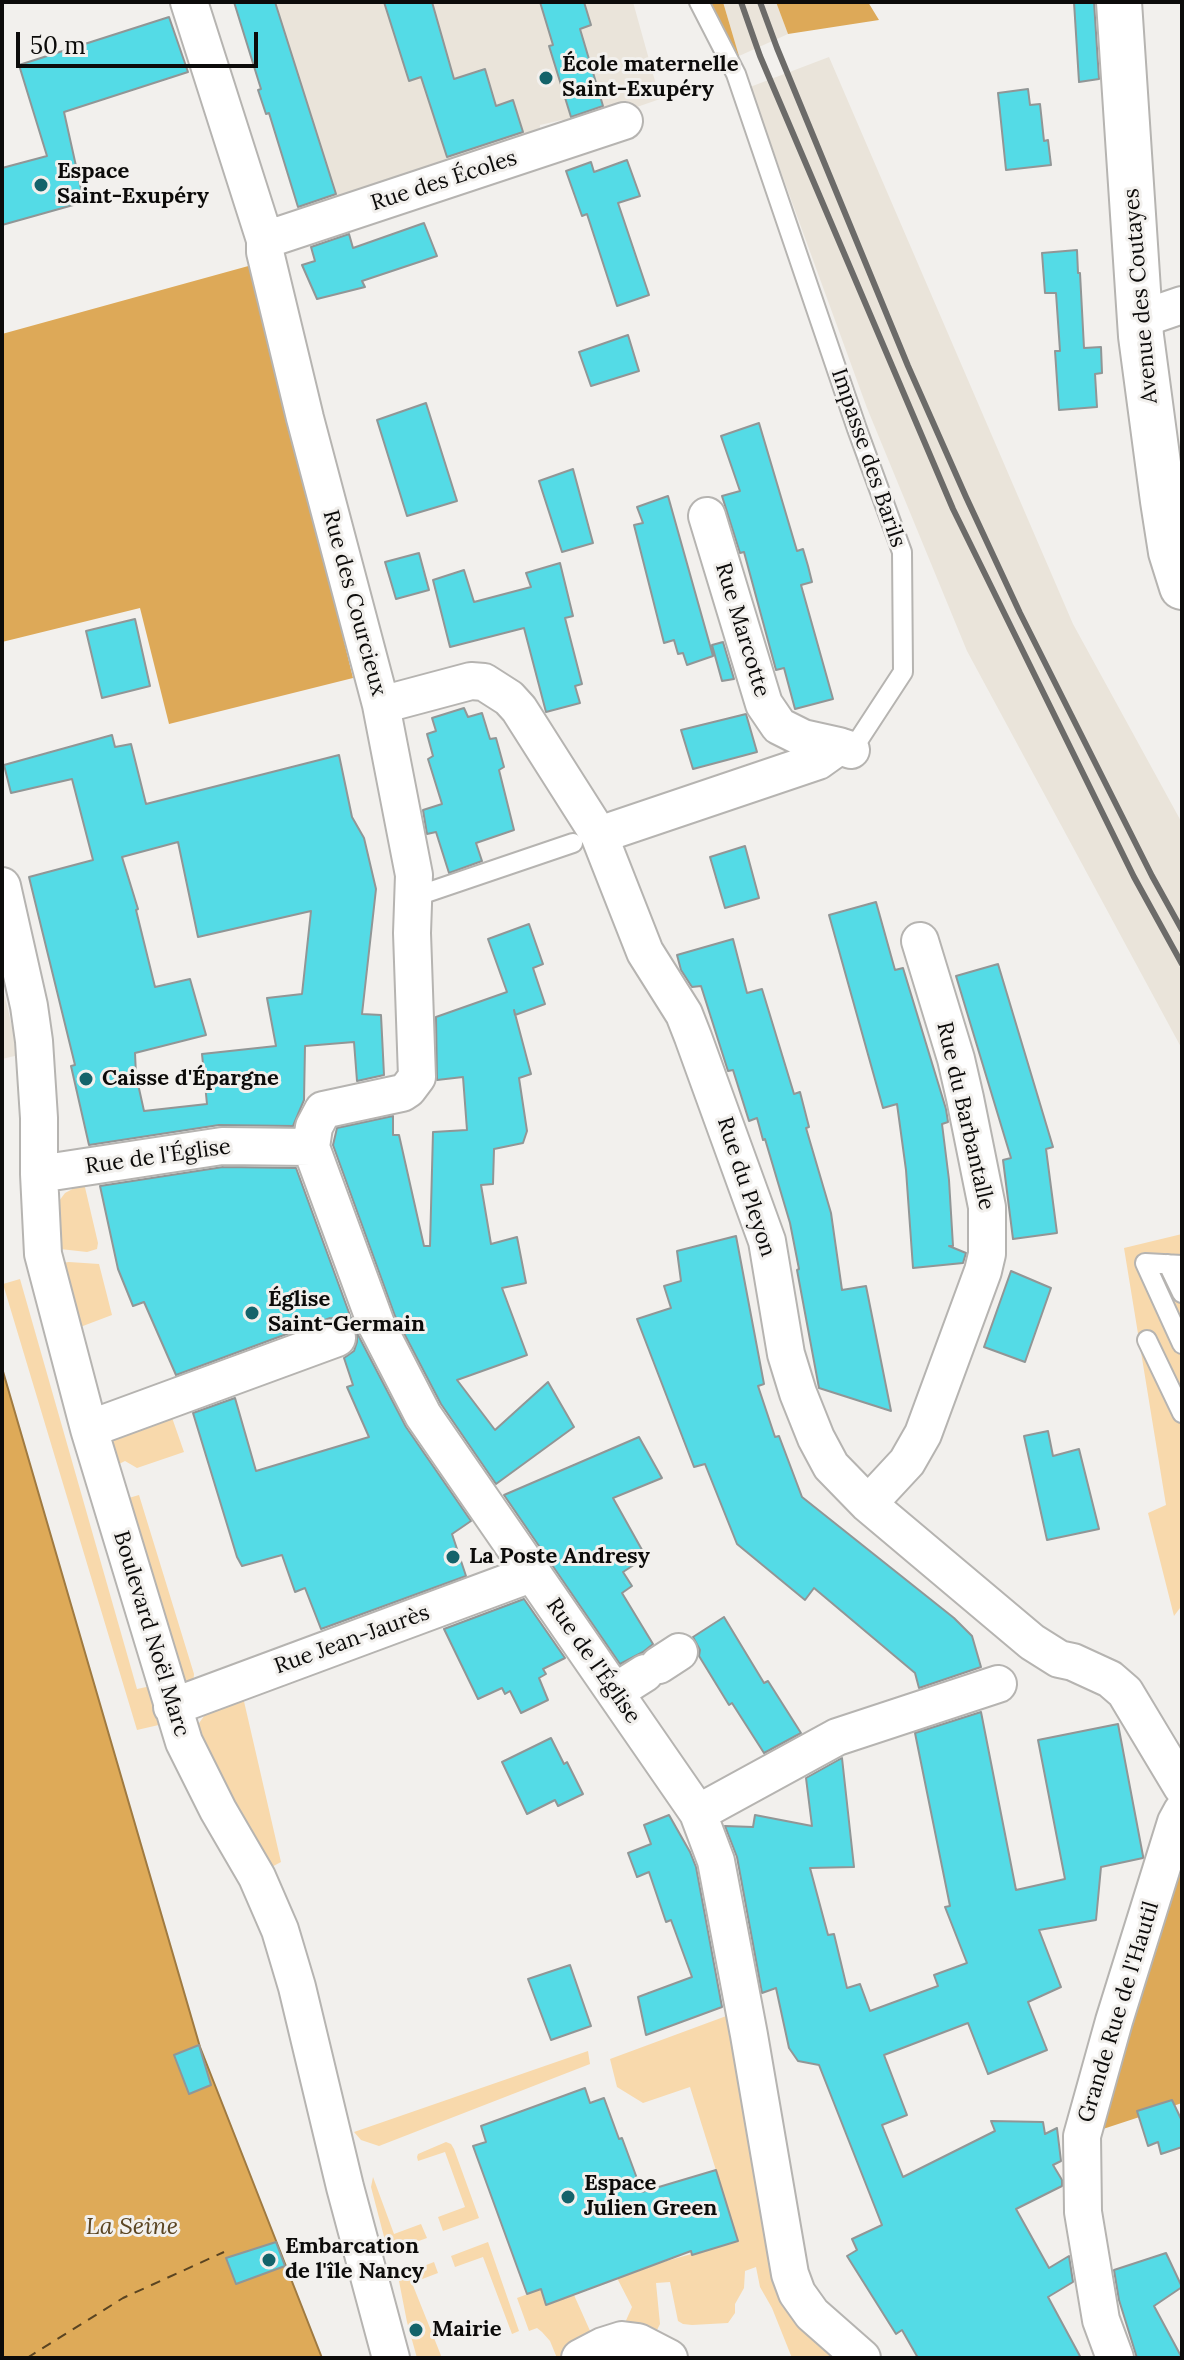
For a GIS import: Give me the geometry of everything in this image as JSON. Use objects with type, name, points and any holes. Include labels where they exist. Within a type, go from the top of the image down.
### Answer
[{"type":"street","name":"Rue des Courcieux","points":[[189,2],[265,240],[265,252],[290,358],[381,705],[414,875],[412,933],[417,1077],[402,1093],[323,1110],[314,1127],[311,1147]]},
{"type":"street","name":"Avenue des Coutayes","points":[[1119,2],[1141,319],[1163,501],[1171,552],[1182,587]]},
{"type":"street","name":"Rue des Écoles","points":[[265,240],[624,121]]},
{"type":"street","points":[[1141,319],[1182,305]]},
{"type":"street","name":"Rue Marcotte","points":[[707,516],[764,704],[779,726],[803,738],[845,748]]},
{"type":"street","name":"Rue du Pleyon","points":[[381,705],[471,681],[495,687],[519,709],[645,952],[689,1026],[759,1215],[767,1241],[786,1354],[816,1438],[831,1466],[868,1504],[1032,1642],[1027,1670],[1094,1670],[1125,1692],[1182,1787]]},
{"type":"street","name":"Impasse des Barils","points":[[586,839],[818,761],[845,748]]},
{"type":"street","name":"Boulevard Noël Marc","points":[[2,886],[34,1041],[43,1254],[89,1429],[184,1742],[218,1810],[257,1877],[280,1930],[391,2358]]},
{"type":"street","name":"Rue du Barbantalle","points":[[868,1504],[907,1462],[923,1434],[987,1254],[987,1207],[965,1098],[920,941]]},
{"type":"street","name":"Rue de l'Église","points":[[39,1174],[222,1146],[311,1147],[376,1324],[423,1415],[698,1813],[716,1861],[790,2274],[797,2293],[812,2314],[862,2358]]},
{"type":"street","points":[[89,1429],[337,1338]]},
{"type":"street","name":"Rue Jean-Jaurès","points":[[172,1707],[533,1573]]},
{"type":"street","points":[[615,1692],[661,1663]]},
{"type":"street","points":[[698,1813],[837,1737],[1027,1670]]},
{"type":"street","name":"Grande Rue de l'Hautil","points":[[1115,2358],[1101,2320],[1083,2212],[1082,2136],[1114,2021],[1182,1811]]},
{"type":"street","points":[[580,2358],[622,2340],[638,2342],[669,2358]]},
{"type":"lane","name":"Impasse des Barils","points":[[699,2],[736,74],[902,552],[903,672],[845,748]]},
{"type":"lane","points":[[414,897],[586,839]]},
{"type":"lane","points":[[1182,1293],[1175,1265],[1145,1263],[1182,1344]]},
{"type":"lane","points":[[1147,1340],[1182,1413]]},
{"type":"shaded area","points":[[234,2],[633,2],[660,99],[571,130],[562,120],[540,125],[539,139],[301,216],[269,113],[266,114],[258,90],[261,89]]},
{"type":"shaded area","points":[[708,2],[723,2],[739,56],[728,58]]},
{"type":"shaded area","points":[[723,2],[776,2],[788,34],[739,56]]},
{"type":"shaded area","points":[[776,2],[868,2],[879,20],[788,34]]},
{"type":"shaded area","points":[[829,57],[1073,624],[1182,823],[1182,1049],[967,651],[867,408],[750,87]]},
{"type":"shaded area","points":[[252,265],[353,678],[169,724],[140,608],[2,642],[2,334]]},
{"type":"shaded area","points":[[2,985],[19,1055],[2,1059]]},
{"type":"shaded area","points":[[84,1183],[97,1249],[87,1252],[60,1249],[56,1214],[59,1201],[65,1193]]},
{"type":"shaded area","points":[[1182,1234],[1182,1609],[1174,1616],[1148,1513],[1166,1505],[1124,1248]]},
{"type":"shaded area","points":[[62,1263],[99,1264],[112,1315],[75,1329]]},
{"type":"shaded area","points":[[20,1279],[137,1689],[151,1686],[163,1724],[137,1730],[3,1284]]},
{"type":"shaded area","points":[[169,1409],[184,1452],[137,1468],[125,1461],[117,1465],[106,1434]]},
{"type":"shaded area","points":[[139,1495],[194,1674],[193,1686],[172,1669],[122,1500]]},
{"type":"shaded area","points":[[243,1697],[281,1862],[266,1870],[203,1751],[197,1726],[209,1709]]},
{"type":"shaded area","points":[[1182,1865],[1182,2103],[1100,2130]]},
{"type":"shaded area","points":[[729,2015],[761,2194],[848,2358],[792,2358],[760,2287],[756,2267],[745,2271],[744,2288],[728,2323],[692,2325],[678,2321],[670,2282],[656,2283],[660,2324],[657,2330],[624,2325],[632,2307],[617,2278],[738,2241],[690,2087],[643,2103],[617,2087],[610,2059]]},
{"type":"shaded area","points":[[588,2051],[590,2064],[379,2146],[361,2140],[354,2132]]},
{"type":"shaded area","points":[[446,2142],[454,2149],[479,2218],[443,2231],[438,2217],[465,2207],[445,2152],[418,2161],[417,2157]]},
{"type":"shaded area","points":[[373,2177],[394,2234],[421,2224],[427,2238],[388,2252],[371,2187]]},
{"type":"shaded area","points":[[488,2242],[519,2331],[512,2334],[483,2257],[455,2267],[451,2256]]},
{"type":"shaded area","points":[[434,2262],[438,2273],[412,2283],[442,2358],[417,2358],[398,2276]]},
{"type":"shaded area","points":[[541,2289],[547,2305],[574,2295],[591,2333],[570,2358],[557,2358],[550,2341],[542,2332],[537,2328],[529,2331],[517,2298]]},
{"type":"water","name":"La Seine","points":[[2,1368],[200,2047],[322,2358],[2,2358]]},
{"type":"building","points":[[234,2],[275,2],[336,194],[298,207],[269,113],[266,114],[258,90],[261,89]]},
{"type":"building","points":[[384,2],[432,2],[454,79],[485,69],[496,106],[513,100],[523,132],[447,157],[421,77],[409,81]]},
{"type":"building","points":[[540,2],[584,2],[591,25],[580,29],[603,106],[571,117],[549,46],[553,45]]},
{"type":"building","points":[[1074,2],[1094,2],[1099,79],[1079,82]]},
{"type":"building","points":[[169,17],[188,72],[64,112],[84,202],[2,225],[2,168],[47,156],[19,65]]},
{"type":"building","points":[[1028,89],[1030,105],[1040,104],[1044,141],[1048,140],[1051,165],[1006,170],[998,93]]},
{"type":"building","points":[[627,160],[640,196],[618,203],[649,295],[617,306],[587,214],[582,216],[566,171],[591,162],[594,172]]},
{"type":"building","points":[[424,223],[437,256],[362,281],[365,287],[317,299],[302,265],[315,261],[311,247],[349,234],[353,248]]},
{"type":"building","points":[[1077,250],[1084,348],[1101,347],[1102,373],[1095,374],[1097,407],[1059,410],[1055,351],[1060,351],[1056,293],[1045,293],[1042,253]]},
{"type":"building","points":[[628,335],[639,371],[591,386],[579,352]]},
{"type":"building","points":[[426,403],[457,501],[407,516],[377,420]]},
{"type":"building","points":[[759,423],[797,551],[803,549],[808,566],[812,582],[801,585],[833,699],[795,709],[784,668],[776,670],[744,552],[740,553],[722,496],[740,491],[721,436]]},
{"type":"building","points":[[573,469],[593,543],[562,552],[539,481]]},
{"type":"building","points":[[668,496],[713,656],[687,665],[683,653],[678,654],[674,640],[664,643],[634,525],[643,523],[637,507]]},
{"type":"building","points":[[419,553],[429,590],[396,599],[385,562]]},
{"type":"building","points":[[560,563],[573,616],[565,618],[582,684],[575,686],[580,703],[546,712],[524,628],[450,647],[433,580],[464,570],[474,602],[531,587],[526,573]]},
{"type":"building","points":[[135,619],[150,686],[102,698],[86,631]]},
{"type":"building","points":[[723,642],[734,679],[722,681],[712,645]]},
{"type":"building","points":[[464,708],[468,717],[482,713],[490,739],[496,738],[504,767],[499,770],[514,830],[476,843],[482,861],[449,873],[436,832],[427,834],[423,810],[442,804],[428,759],[433,756],[427,734],[436,731],[432,718]]},
{"type":"building","points":[[746,714],[757,752],[693,769],[681,730]]},
{"type":"building","points":[[112,735],[115,747],[131,744],[146,804],[339,755],[352,817],[364,838],[376,889],[362,1014],[381,1015],[384,1075],[357,1081],[354,1042],[305,1046],[304,1100],[293,1126],[219,1125],[89,1145],[71,1066],[75,1065],[29,877],[93,860],[72,779],[11,793],[4,765]],"holes":[[[178,842],[198,937],[311,911],[302,994],[267,998],[276,1046],[202,1054],[207,1104],[144,1111],[135,1053],[206,1035],[190,979],[155,987],[138,909],[122,857]]]},
{"type":"building","points":[[745,846],[759,898],[725,908],[710,857]]},
{"type":"building","points":[[876,902],[895,970],[903,968],[946,1109],[948,1122],[942,1124],[953,1246],[949,1246],[966,1253],[963,1263],[913,1268],[906,1170],[897,1104],[883,1108],[829,915]]},
{"type":"building","points":[[529,924],[543,964],[533,968],[545,1004],[515,1015],[531,1074],[519,1078],[527,1131],[523,1143],[494,1149],[493,1184],[481,1185],[491,1244],[517,1237],[526,1283],[502,1288],[527,1355],[457,1380],[495,1430],[548,1382],[574,1427],[496,1484],[441,1404],[395,1316],[333,1145],[337,1128],[393,1116],[393,1135],[399,1135],[424,1246],[430,1246],[433,1132],[467,1130],[463,1077],[437,1080],[436,1017],[507,992],[488,939]]},
{"type":"building","points":[[733,939],[747,993],[762,989],[794,1094],[800,1092],[809,1127],[806,1128],[831,1213],[842,1290],[866,1286],[891,1411],[819,1388],[790,1223],[765,1139],[757,1118],[749,1121],[733,1070],[728,1071],[701,986],[692,987],[681,970],[677,955]]},
{"type":"building","points":[[998,964],[1053,1147],[1046,1149],[1057,1233],[1013,1239],[1003,1160],[1011,1158],[956,976]]},
{"type":"building","points":[[223,1167],[296,1168],[355,1329],[350,1321],[330,1318],[176,1375],[144,1302],[133,1306],[118,1269],[100,1186]]},
{"type":"building","points":[[736,1236],[764,1384],[758,1386],[775,1437],[779,1436],[802,1497],[954,1618],[972,1636],[981,1667],[919,1688],[915,1673],[814,1588],[805,1600],[737,1544],[705,1464],[694,1467],[637,1319],[671,1308],[664,1286],[681,1281],[677,1251]]},
{"type":"building","points":[[1011,1271],[1051,1288],[1025,1362],[984,1347]]},
{"type":"building","points":[[357,1333],[406,1427],[471,1521],[452,1534],[466,1576],[321,1629],[305,1588],[295,1592],[282,1555],[242,1566],[193,1413],[235,1398],[256,1471],[369,1437],[347,1387],[353,1385],[344,1358],[354,1351]]},
{"type":"building","points":[[1048,1431],[1053,1456],[1079,1449],[1099,1529],[1047,1540],[1024,1436]]},
{"type":"building","points":[[639,1437],[662,1478],[613,1498],[646,1557],[623,1572],[632,1586],[622,1593],[653,1644],[620,1664],[504,1495]]},
{"type":"building","points":[[524,1599],[565,1658],[543,1669],[546,1674],[539,1678],[548,1700],[521,1713],[510,1691],[505,1694],[502,1688],[478,1699],[444,1629]]},
{"type":"building","points":[[724,1617],[764,1683],[768,1681],[801,1733],[764,1753],[699,1656],[700,1650],[693,1637]]},
{"type":"building","points":[[981,1712],[1016,1890],[1065,1879],[1038,1740],[1118,1724],[1143,1858],[1101,1867],[1096,1920],[1039,1930],[1061,1987],[1028,2002],[1047,2050],[988,2074],[968,2023],[884,2055],[907,2115],[882,2125],[903,2177],[995,2131],[991,2121],[1043,2122],[1045,2134],[1057,2128],[1061,2161],[1053,2165],[1062,2186],[1016,2209],[1049,2268],[1069,2256],[1073,2282],[1048,2297],[1081,2358],[918,2358],[902,2330],[896,2334],[847,2256],[857,2250],[852,2239],[882,2225],[819,2065],[798,2061],[789,2048],[776,1988],[762,1993],[737,1857],[725,1826],[753,1827],[755,1815],[812,1826],[806,1778],[842,1758],[854,1867],[810,1868],[828,1935],[834,1934],[847,1988],[860,1984],[870,2011],[938,1986],[934,1975],[967,1963],[945,1907],[950,1906],[915,1733]]},
{"type":"building","points":[[551,1738],[583,1794],[558,1806],[555,1800],[527,1814],[502,1762]]},
{"type":"building","points":[[669,1815],[696,1867],[722,2007],[646,2035],[638,1997],[692,1977],[671,1920],[666,1922],[649,1872],[637,1877],[628,1853],[651,1844],[644,1825]]},
{"type":"building","points":[[570,1965],[591,2026],[551,2040],[528,1979]]},
{"type":"building","points":[[199,2045],[211,2085],[189,2094],[174,2055]]},
{"type":"building","name":"Espace Julien Green","points":[[585,2088],[590,2103],[604,2098],[642,2192],[716,2170],[738,2241],[692,2255],[691,2251],[546,2305],[541,2289],[527,2294],[473,2146],[486,2142],[481,2126]]},
{"type":"building","points":[[1172,2100],[1182,2121],[1182,2147],[1161,2154],[1158,2142],[1148,2146],[1137,2111]]},
{"type":"building","name":"Embarcation de l'île Nancy","points":[[276,2242],[285,2266],[236,2284],[226,2258]]},
{"type":"building","points":[[1166,2253],[1182,2287],[1154,2306],[1182,2358],[1137,2358],[1119,2300],[1114,2270]]},
{"type":"ferry route","points":[[27,2358],[123,2298],[224,2252]]},
{"type":"railway","points":[[741,2],[760,56],[953,509],[1134,877],[1182,964]]},
{"type":"railway","points":[[760,2],[908,366],[966,497],[1020,613],[1182,930]]},
{"type":"place","name":"École maternelle Saint-Exupéry","points":[[546,78]]},
{"type":"place","name":"Espace Saint-Exupéry","points":[[41,185]]},
{"type":"place","name":"Caisse d'Épargne","points":[[86,1079]]},
{"type":"place","name":"Église Saint-Germain","points":[[252,1313]]},
{"type":"place","name":"La Poste Andresy","points":[[453,1557]]},
{"type":"place","name":"Espace Julien Green","points":[[568,2197]]},
{"type":"place","name":"Embarcation de l'île Nancy","points":[[269,2260]]},
{"type":"place","name":"Mairie","points":[[416,2330]]}]
